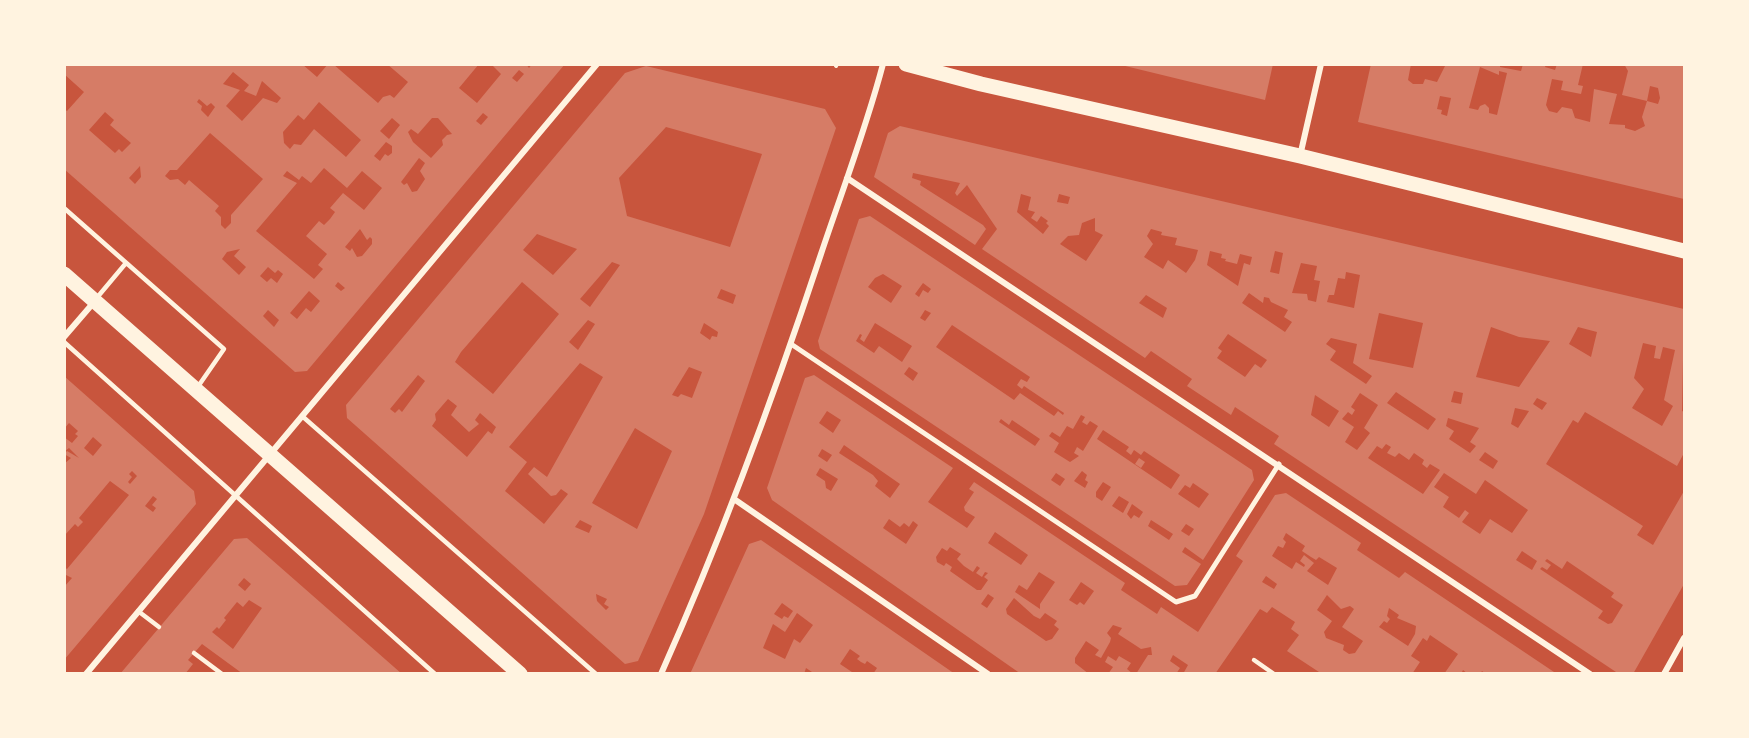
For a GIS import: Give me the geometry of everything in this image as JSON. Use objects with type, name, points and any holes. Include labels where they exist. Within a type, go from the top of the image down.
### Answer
[{"type":"main road","points":[[906,64],[981,84],[1300,156],[1684,251]]},
{"type":"main road","points":[[64,274],[197,388],[520,674]]},
{"type":"street","points":[[86,674],[235,493],[597,64]]},
{"type":"street","points":[[661,674],[734,499],[791,344],[871,109],[883,64]]},
{"type":"street","points":[[1300,156],[1321,64]]},
{"type":"street","points":[[847,178],[1279,464],[1590,674]]},
{"type":"street","points":[[64,340],[95,300]]},
{"type":"street","points":[[791,344],[1176,602],[1195,596],[1279,464]]},
{"type":"street","points":[[734,499],[988,674]]},
{"type":"street","points":[[1664,674],[1684,638]]},
{"type":"lane","points":[[64,208],[224,349],[197,388]]},
{"type":"lane","points":[[95,300],[126,263]]},
{"type":"lane","points":[[64,340],[235,493],[270,528],[435,674]]},
{"type":"lane","points":[[302,416],[596,674]]},
{"type":"lane","points":[[138,611],[159,627]]},
{"type":"lane","points":[[194,653],[222,674]]},
{"type":"lane","points":[[1254,660],[1274,674]]},
{"type":"building","points":[[64,64],[302,64],[317,77],[328,64],[333,64],[378,103],[383,97],[390,95],[394,98],[408,82],[387,64],[479,64],[459,88],[477,103],[501,74],[491,64],[526,64],[529,68],[532,64],[565,64],[307,371],[295,372],[64,169],[64,109],[67,111],[84,92],[64,74]],"holes":[[[519,70],[524,74],[517,82],[512,78]],[[233,72],[249,85],[244,91],[256,96],[262,81],[281,98],[277,103],[263,98],[242,121],[226,106],[240,90],[223,84]],[[199,99],[207,106],[211,103],[215,107],[208,117],[201,110],[202,106],[197,102]],[[319,102],[361,140],[346,157],[314,129],[301,145],[294,144],[290,149],[284,143],[283,132],[298,115],[304,120]],[[105,112],[114,120],[110,125],[131,143],[122,152],[119,149],[115,153],[89,130]],[[483,113],[488,117],[481,125],[476,121]],[[392,118],[400,125],[389,139],[380,131]],[[432,118],[438,118],[452,134],[442,140],[443,145],[431,158],[413,142],[408,132],[411,129],[418,134]],[[210,133],[263,179],[231,215],[231,223],[225,229],[221,225],[221,217],[215,211],[219,206],[189,180],[185,185],[178,179],[170,180],[165,176],[170,170],[177,170]],[[386,142],[392,146],[392,153],[388,156],[385,154],[380,161],[374,156]],[[419,158],[425,163],[420,171],[425,179],[417,191],[412,192],[407,183],[404,185],[401,182]],[[140,166],[141,177],[135,184],[129,178]],[[324,168],[347,188],[362,171],[382,188],[364,210],[343,193],[330,208],[335,212],[330,219],[324,225],[319,221],[306,236],[327,254],[318,265],[323,269],[314,279],[256,231],[297,183],[283,176],[287,171],[299,180],[302,176],[311,183]],[[360,229],[367,240],[370,237],[372,239],[372,244],[362,256],[357,257],[352,248],[350,251],[345,247]],[[240,249],[234,256],[246,267],[239,275],[222,259],[227,252]],[[268,267],[275,273],[278,270],[283,274],[277,283],[271,278],[267,282],[260,276]],[[338,282],[345,288],[341,291],[335,286]],[[309,291],[320,301],[311,312],[306,308],[297,319],[290,313]],[[268,310],[279,320],[274,327],[263,316]]]},
{"type":"building","points":[[1117,64],[1273,64],[1265,100]]},
{"type":"building","points":[[1371,64],[1411,64],[1408,80],[1413,84],[1423,84],[1425,79],[1437,82],[1446,64],[1500,64],[1500,67],[1521,71],[1523,64],[1546,64],[1545,67],[1555,70],[1557,64],[1583,64],[1578,85],[1583,86],[1581,94],[1561,90],[1563,81],[1552,79],[1546,105],[1549,111],[1557,113],[1562,107],[1572,109],[1575,118],[1590,122],[1594,89],[1617,94],[1609,124],[1625,125],[1625,128],[1635,131],[1645,126],[1642,117],[1647,101],[1622,95],[1628,71],[1624,64],[1683,64],[1684,199],[1358,122]],"holes":[[[1480,67],[1499,75],[1499,71],[1507,73],[1497,115],[1489,113],[1489,108],[1485,104],[1478,110],[1469,108]],[[1650,86],[1658,88],[1660,98],[1658,104],[1647,101]],[[1440,96],[1451,98],[1447,116],[1441,114],[1442,110],[1437,109]]]},
{"type":"building","points":[[646,66],[825,109],[836,128],[704,514],[638,661],[625,664],[347,418],[346,405],[625,73]],"holes":[[[666,127],[762,154],[730,247],[627,216],[619,178]],[[537,234],[577,249],[553,275],[523,250]],[[612,262],[620,265],[590,307],[580,299]],[[522,282],[559,314],[493,394],[455,362],[461,352]],[[721,289],[736,295],[733,304],[717,298]],[[588,320],[595,324],[578,350],[569,342]],[[704,323],[718,332],[717,337],[712,336],[710,340],[700,333]],[[580,363],[603,377],[547,477],[534,467],[528,474],[551,496],[556,495],[561,489],[568,494],[544,524],[505,491],[527,462],[509,447]],[[689,367],[702,372],[692,398],[681,394],[678,397],[672,395]],[[418,375],[425,381],[402,412],[399,409],[395,413],[390,409]],[[448,399],[457,406],[451,415],[469,432],[479,424],[475,420],[480,413],[496,427],[492,434],[488,431],[467,457],[432,426],[436,420],[435,414]],[[635,428],[672,451],[637,529],[592,503]],[[580,520],[592,526],[589,533],[575,527]],[[596,594],[607,599],[604,604],[609,607],[606,610],[597,601]]]},
{"type":"building","points":[[900,126],[1684,309],[1682,411],[1684,412],[1684,453],[1677,466],[1585,412],[1578,423],[1573,420],[1546,464],[1643,526],[1637,535],[1653,545],[1684,491],[1684,584],[1633,674],[1619,674],[1274,444],[1279,436],[1235,407],[1231,415],[1187,386],[1192,379],[1151,351],[1145,358],[982,249],[997,229],[967,185],[957,196],[955,193],[960,183],[913,173],[912,178],[921,181],[920,185],[983,225],[986,229],[975,245],[874,177],[888,133]],"holes":[[[1021,194],[1031,197],[1028,210],[1035,212],[1031,218],[1037,222],[1041,216],[1048,221],[1046,223],[1049,226],[1043,234],[1017,212]],[[1059,194],[1070,197],[1068,204],[1057,202]],[[1095,218],[1095,231],[1103,235],[1086,261],[1060,244],[1068,236],[1079,235],[1082,223]],[[1151,229],[1162,232],[1161,235],[1177,238],[1175,245],[1198,250],[1195,260],[1186,273],[1168,260],[1163,269],[1144,257],[1153,244],[1147,236]],[[1210,251],[1222,254],[1221,258],[1226,259],[1225,261],[1237,264],[1240,254],[1252,257],[1250,265],[1244,263],[1238,286],[1207,265]],[[1275,251],[1283,253],[1279,274],[1270,272]],[[1301,263],[1317,266],[1314,280],[1320,281],[1316,302],[1308,300],[1307,294],[1292,293]],[[1346,272],[1360,275],[1354,308],[1327,302],[1329,295],[1334,295],[1338,278],[1345,279]],[[1249,293],[1263,303],[1264,297],[1269,298],[1271,302],[1288,310],[1284,317],[1292,322],[1285,332],[1242,303]],[[1146,295],[1167,308],[1163,318],[1139,303]],[[1379,313],[1423,323],[1413,368],[1369,359]],[[1491,327],[1519,337],[1550,341],[1519,387],[1476,377]],[[1578,327],[1597,332],[1591,357],[1569,344]],[[1228,334],[1267,360],[1261,368],[1255,364],[1245,377],[1217,358],[1222,351],[1218,348]],[[1331,338],[1357,344],[1353,363],[1372,376],[1366,384],[1330,360],[1336,351],[1326,344]],[[1643,343],[1656,346],[1654,358],[1660,359],[1663,347],[1675,350],[1664,400],[1673,406],[1662,426],[1632,408],[1644,389],[1634,378]],[[1454,391],[1463,393],[1461,404],[1451,402]],[[1396,392],[1436,419],[1428,430],[1387,403]],[[1360,393],[1378,405],[1364,428],[1370,433],[1357,450],[1345,442],[1354,427],[1342,419],[1348,412],[1352,415],[1355,410],[1351,407]],[[1315,395],[1339,411],[1329,427],[1311,415]],[[1537,398],[1547,403],[1542,410],[1533,404]],[[1515,408],[1529,411],[1518,428],[1511,424]],[[1448,418],[1479,428],[1470,442],[1476,446],[1470,453],[1449,439],[1454,431],[1446,426]],[[1386,444],[1391,447],[1387,453],[1395,457],[1399,453],[1409,460],[1414,453],[1424,460],[1422,464],[1427,468],[1430,464],[1440,470],[1423,494],[1368,458],[1377,446],[1382,449]],[[1485,452],[1498,461],[1493,469],[1479,460]],[[1444,473],[1476,494],[1485,480],[1528,510],[1512,533],[1490,519],[1480,534],[1462,522],[1469,513],[1465,510],[1459,518],[1443,507],[1449,497],[1434,487]],[[1522,551],[1537,561],[1532,570],[1516,560]],[[1547,559],[1562,569],[1567,561],[1614,593],[1611,597],[1623,605],[1612,623],[1608,624],[1598,618],[1603,611],[1540,569],[1542,567],[1547,570],[1551,565],[1545,561]]]},
{"type":"building","points":[[870,216],[1252,470],[1254,480],[1203,560],[1185,547],[1182,552],[1201,564],[1187,585],[1175,586],[820,349],[818,341],[859,219]],"holes":[[[883,274],[902,286],[891,303],[868,287],[875,278]],[[923,283],[931,289],[928,293],[923,290],[919,297],[915,294]],[[925,310],[931,313],[925,321],[920,318]],[[875,323],[912,346],[902,362],[879,346],[874,353],[856,341],[860,334],[862,335],[860,339],[864,342]],[[952,325],[1030,377],[1027,382],[1021,379],[1017,385],[1022,389],[1024,386],[1064,413],[1063,415],[1058,411],[1054,416],[1020,393],[1014,400],[936,347]],[[909,367],[918,373],[913,381],[904,374]],[[1081,415],[1085,417],[1082,422],[1087,425],[1090,421],[1098,426],[1083,451],[1077,447],[1074,453],[1079,456],[1070,462],[1054,452],[1059,443],[1049,436],[1052,432],[1060,437],[1067,426],[1073,429]],[[1001,419],[1009,425],[1012,420],[1040,439],[1035,446],[999,422]],[[1103,430],[1129,447],[1126,451],[1131,455],[1134,450],[1141,455],[1144,451],[1180,475],[1171,489],[1097,439]],[[1082,471],[1087,475],[1085,480],[1088,482],[1085,488],[1074,481]],[[1056,473],[1065,479],[1060,486],[1051,480]],[[1103,482],[1111,487],[1102,501],[1096,497],[1096,492]],[[1193,483],[1209,494],[1199,508],[1178,494],[1185,485],[1190,488]],[[1119,496],[1129,502],[1123,513],[1112,506]],[[1132,504],[1143,512],[1139,518],[1134,515],[1131,519],[1127,514]],[[1151,520],[1173,534],[1169,540],[1148,526]],[[1186,524],[1194,529],[1189,536],[1181,531]]]},
{"type":"building","points":[[814,375],[953,468],[928,502],[967,528],[975,517],[965,511],[964,507],[974,492],[969,489],[974,482],[1125,583],[1121,590],[1157,614],[1161,607],[1198,632],[1243,561],[1236,556],[1275,495],[1286,493],[1361,543],[1357,550],[1399,578],[1405,572],[1557,674],[1486,674],[1482,671],[1480,674],[1468,674],[1463,670],[1461,674],[1444,674],[1458,654],[1430,635],[1427,641],[1423,638],[1411,656],[1420,662],[1412,674],[1322,674],[1287,651],[1299,635],[1291,629],[1295,622],[1272,607],[1267,613],[1260,609],[1215,674],[1183,674],[1188,665],[1173,655],[1170,661],[1180,668],[1176,674],[1136,674],[1148,655],[1152,655],[1151,647],[1141,649],[1118,634],[1122,628],[1113,625],[1107,633],[1111,638],[1110,642],[1101,658],[1095,655],[1099,650],[1086,641],[1075,658],[1075,663],[1089,674],[1021,674],[772,500],[767,488],[805,378]],"holes":[[[827,411],[841,420],[833,433],[819,423]],[[844,445],[900,484],[890,498],[875,486],[878,481],[873,475],[839,453]],[[822,449],[832,455],[827,462],[818,456]],[[820,468],[838,479],[831,491],[826,488],[825,481],[816,475]],[[889,519],[900,527],[904,523],[909,527],[913,521],[918,525],[906,544],[883,528]],[[995,532],[1028,555],[1021,565],[988,543]],[[1286,533],[1305,546],[1302,551],[1316,560],[1319,557],[1337,568],[1328,585],[1307,571],[1314,563],[1304,555],[1300,561],[1305,565],[1304,567],[1296,562],[1292,569],[1272,556],[1278,546],[1283,548]],[[950,547],[961,554],[957,559],[964,566],[973,572],[977,566],[980,568],[976,573],[982,577],[985,572],[988,573],[984,577],[988,580],[981,590],[977,590],[950,571],[952,567],[946,563],[944,566],[937,562],[936,557],[942,548],[947,551]],[[1039,572],[1055,582],[1040,604],[1040,609],[1015,592],[1019,585],[1027,590]],[[1266,576],[1277,584],[1274,589],[1262,582]],[[1081,582],[1094,591],[1084,605],[1080,602],[1077,605],[1069,600]],[[988,594],[994,598],[987,608],[981,604]],[[1327,595],[1341,609],[1350,606],[1354,609],[1342,627],[1363,641],[1355,653],[1349,654],[1343,650],[1344,645],[1326,638],[1324,632],[1332,621],[1317,610]],[[1014,598],[1034,616],[1040,619],[1045,613],[1057,621],[1054,625],[1059,629],[1052,639],[1046,641],[1007,614],[1006,609]],[[1389,608],[1399,615],[1397,618],[1416,626],[1415,634],[1408,646],[1379,627],[1384,621],[1387,623],[1390,619],[1387,616]]]},
{"type":"building","points":[[64,376],[194,491],[196,504],[64,660],[64,587],[72,578],[64,574],[64,567],[67,569],[129,495],[110,481],[79,518],[83,522],[78,527],[75,524],[64,536],[64,464],[71,458],[64,454],[67,451],[79,458],[69,448],[64,452],[64,437],[72,443],[78,436],[75,434],[78,431],[69,423],[64,429]],"holes":[[[93,437],[102,445],[93,456],[84,448]],[[132,471],[137,476],[130,484],[128,482],[132,477],[129,474]],[[153,496],[157,499],[152,505],[156,508],[153,512],[145,506]]]},
{"type":"building","points":[[1139,458],[1145,462],[1141,468],[1135,464]]},
{"type":"building","points":[[247,538],[402,674],[243,674],[202,644],[188,660],[193,664],[185,674],[120,674],[234,539]],"holes":[[[244,578],[251,584],[245,591],[238,585]],[[249,600],[262,608],[233,649],[212,632],[217,627],[219,629],[226,620],[224,618],[237,602],[243,607]]]},
{"type":"building","points":[[761,540],[955,674],[873,674],[877,668],[867,661],[865,664],[861,662],[857,659],[860,656],[850,649],[840,664],[855,674],[815,674],[806,668],[804,674],[690,674],[749,544]],"holes":[[[782,603],[793,611],[788,618],[784,616],[782,619],[774,614]],[[797,613],[813,625],[800,643],[794,639],[785,659],[763,648],[773,624],[785,632]]]},
{"type":"building","points":[[1108,656],[1116,661],[1119,656],[1131,663],[1127,669],[1133,674],[1108,674],[1113,667],[1105,662]]}]
